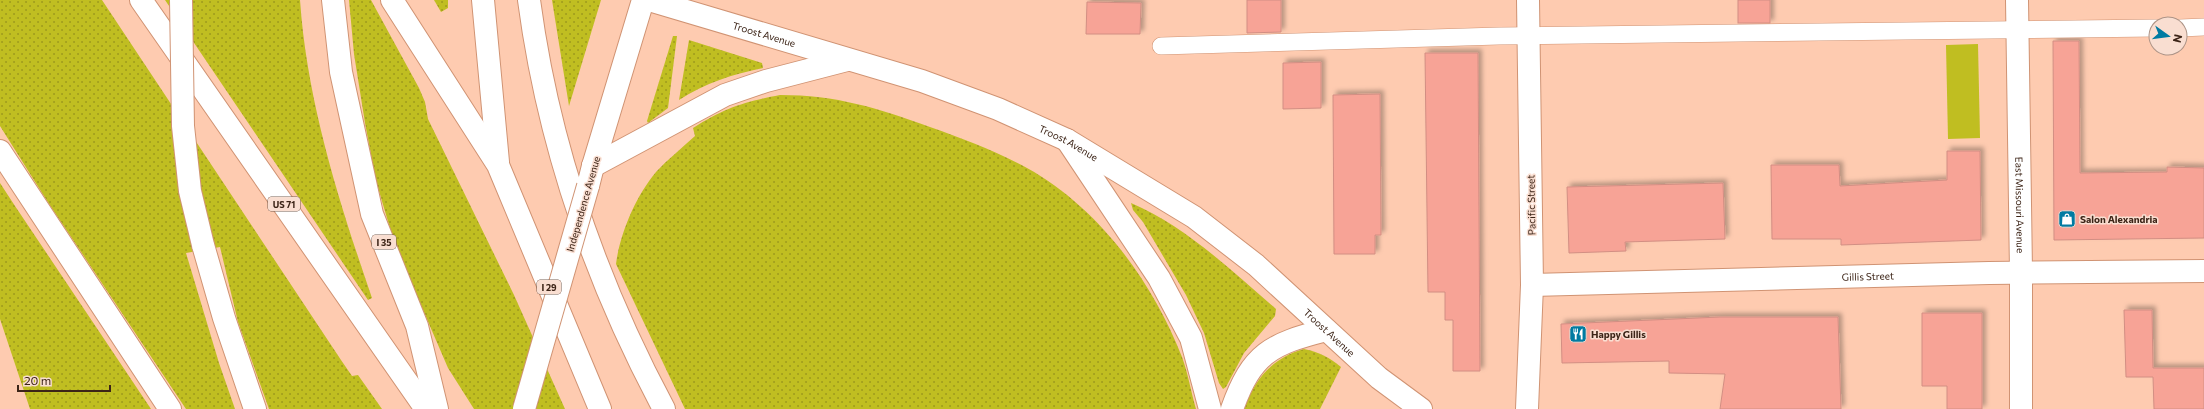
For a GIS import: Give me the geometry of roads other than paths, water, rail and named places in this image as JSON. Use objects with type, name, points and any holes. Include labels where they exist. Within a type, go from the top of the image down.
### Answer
[{"type":"main road","name":"US 71","points":[[141,0],[426,409]]},
{"type":"main road","points":[[181,0],[182,126],[190,191],[203,245],[224,318],[256,409]]},
{"type":"main road","name":"I 35","points":[[333,0],[341,72],[372,214],[417,326],[437,409]]},
{"type":"main road","points":[[392,0],[498,165]]},
{"type":"main road","points":[[483,0],[498,165]]},
{"type":"main road","points":[[529,0],[534,39],[549,112],[566,171],[596,263],[642,367],[664,409]]},
{"type":"main road","name":"Independence Avenue","points":[[524,409],[590,176],[643,0]]},
{"type":"main road","name":"Troost Avenue","points":[[649,0],[936,86],[998,109],[1067,140],[1137,181],[1194,217],[1256,265],[1379,378],[1421,409]]},
{"type":"main road","name":"Pacific Street","points":[[1527,409],[1532,285],[1528,0]]},
{"type":"main road","name":"East Missouri Avenue","points":[[2017,0],[2021,272],[2021,409]]},
{"type":"main road","points":[[590,176],[725,95],[766,81],[847,60]]},
{"type":"main road","points":[[1067,140],[1159,278],[1187,331],[1210,409]]},
{"type":"main road","points":[[0,151],[170,409]]},
{"type":"main road","name":"I 29","points":[[498,165],[600,409]]},
{"type":"main road","name":"Gillis Street","points":[[1532,285],[2021,272],[2204,271]]},
{"type":"main road","points":[[1232,409],[1251,368],[1270,349],[1297,338],[1326,330]]},
{"type":"lane","points":[[2188,28],[2204,27]]},
{"type":"lane","points":[[1162,46],[1528,36],[2148,28]]},
{"type":"place","name":"Salon Alexandria","points":[[2067,219]]},
{"type":"place","name":"Happy Gillis","points":[[1578,334]]}]
